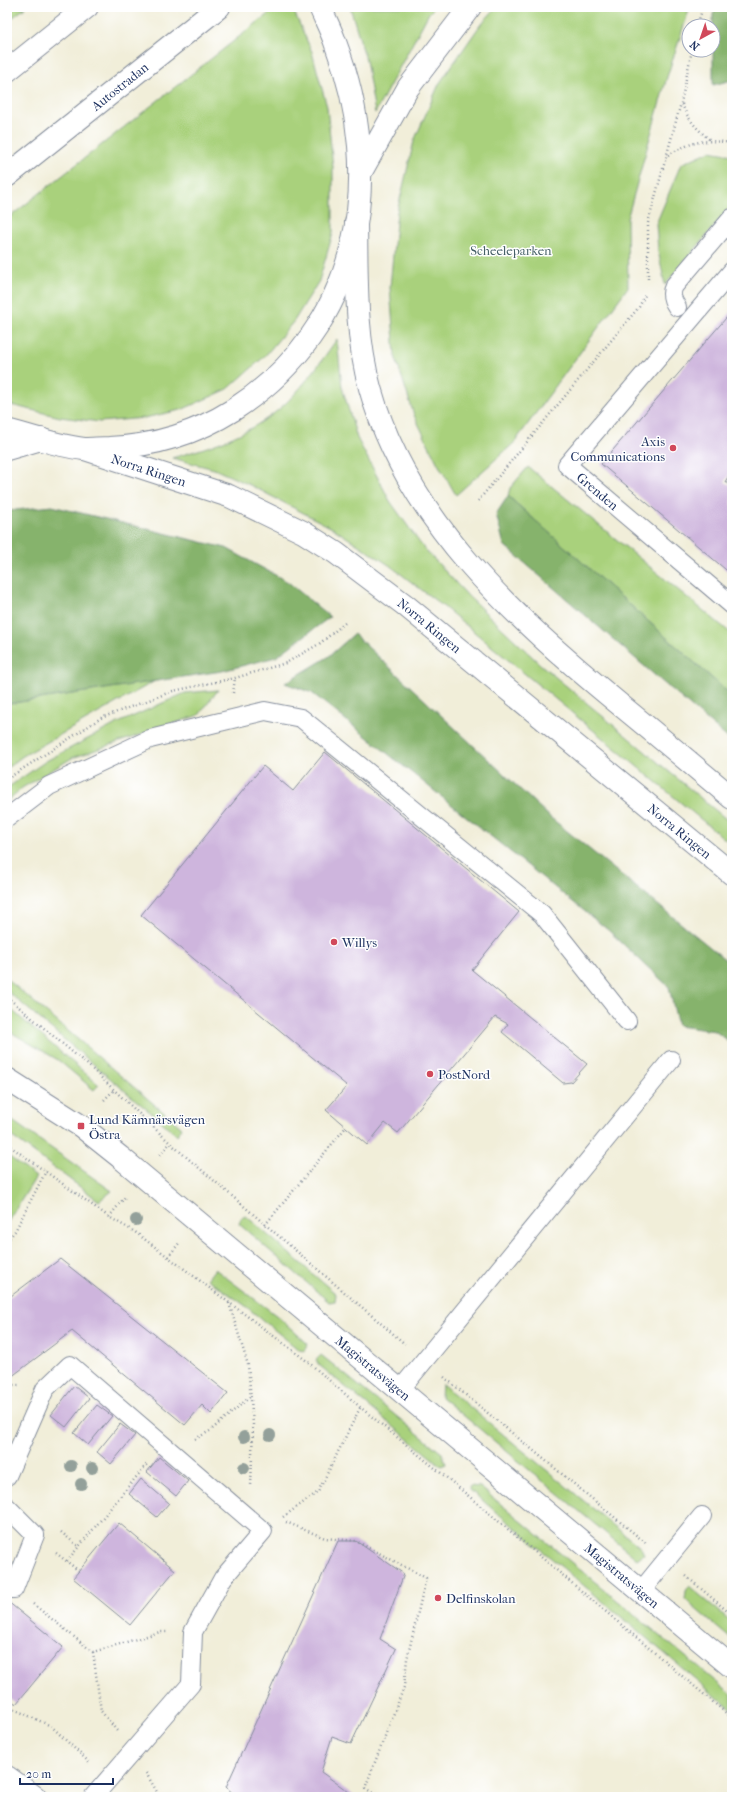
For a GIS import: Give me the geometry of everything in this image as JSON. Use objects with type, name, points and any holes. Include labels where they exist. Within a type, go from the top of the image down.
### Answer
[{"type":"main road","points":[[7,71],[87,7]]},
{"type":"main road","name":"Autostradan","points":[[14,171],[220,7]]},
{"type":"main road","points":[[7,430],[41,440],[85,449],[120,447],[172,438],[196,430],[219,419],[258,393],[298,355],[315,332],[332,303],[346,270],[356,223],[361,172],[358,138],[346,74],[335,42],[320,7]]},
{"type":"main road","points":[[361,172],[408,88],[470,7]]},
{"type":"main road","points":[[356,223],[358,318],[362,353],[370,389],[383,426],[413,488],[445,535],[477,572],[516,613],[554,649],[732,798]]},
{"type":"main road","points":[[7,449],[41,440]]},
{"type":"main road","name":"Norra Ringen","points":[[85,449],[229,496],[296,529],[336,553],[405,605],[732,874]]},
{"type":"main road","name":"Magistratsvägen","points":[[7,1079],[81,1126],[120,1157],[732,1667]]},
{"type":"main road","points":[[7,1777],[35,1797]]},
{"type":"lane","points":[[677,307],[672,297],[674,286],[732,218]]},
{"type":"lane","name":"Grenden","points":[[732,271],[567,465],[732,605]]},
{"type":"lane","points":[[7,818],[49,786],[150,739],[265,711],[301,718],[542,914],[627,1021]]},
{"type":"lane","points":[[400,1390],[671,1060]]},
{"type":"lane","points":[[7,1476],[45,1389],[70,1365],[263,1531],[223,1578],[193,1632],[191,1684],[93,1797]]},
{"type":"lane","points":[[7,1507],[35,1535],[10,1589]]},
{"type":"lane","points":[[642,1591],[702,1516]]},
{"type":"path","points":[[700,18],[703,7]]},
{"type":"path","points":[[649,285],[648,223],[668,156],[690,58]]},
{"type":"path","points":[[681,103],[687,117],[696,128],[710,140]]},
{"type":"path","points":[[668,156],[684,146],[710,140],[732,143]]},
{"type":"path","points":[[478,501],[639,308],[647,291]]},
{"type":"path","points":[[7,779],[101,718],[173,691],[235,678],[286,663],[319,644],[345,623]]},
{"type":"path","points":[[7,998],[89,1066],[170,1143],[265,1225],[424,1360],[732,1614]]},
{"type":"path","points":[[104,1100],[114,1090]]},
{"type":"path","points":[[265,1225],[346,1127]]},
{"type":"path","points":[[7,1144],[109,1217],[135,1232],[307,1361],[360,1408],[452,1482],[732,1718]]},
{"type":"path","points":[[7,1240],[15,1231],[46,1171]]},
{"type":"path","points":[[168,1257],[180,1242]]},
{"type":"path","points":[[229,1302],[248,1365],[251,1396],[253,1423],[253,1470],[247,1518]]},
{"type":"path","points":[[67,1561],[162,1445],[184,1445],[210,1431],[251,1396]]},
{"type":"path","points":[[360,1408],[318,1492],[280,1519],[325,1538],[356,1541],[426,1578],[407,1659],[404,1687],[365,1788],[379,1797]]},
{"type":"path","points":[[10,1589],[93,1652],[160,1632],[193,1632]]},
{"type":"path","points":[[7,1706],[51,1726],[108,1780]]},
{"type":"green space","points":[[7,7],[26,7],[7,22]]},
{"type":"green space","points":[[277,7],[292,7],[312,52],[327,107],[333,167],[333,233],[319,281],[294,321],[265,356],[228,389],[181,410],[144,418],[100,422],[60,417],[7,404],[7,219]]},
{"type":"green space","points":[[350,7],[435,7],[429,13],[375,113],[366,60]]},
{"type":"green space","name":"Scheeleparken","points":[[497,7],[690,7],[686,18],[681,18],[681,34],[667,77],[627,219],[628,287],[514,443],[456,495],[438,464],[414,415],[395,356],[390,287],[397,212],[414,141],[439,84],[481,24]]},
{"type":"green space","points":[[718,7],[732,7],[732,80],[713,85],[713,58],[721,58],[721,18],[713,18],[713,14]]},
{"type":"green space","points":[[710,151],[732,155],[732,205],[665,285],[658,250],[656,224],[681,164]]},
{"type":"green space","points":[[337,339],[342,387],[357,438],[390,501],[422,546],[469,597],[540,664],[732,824],[732,845],[444,607],[389,565],[334,529],[252,486],[214,469],[172,458],[234,437],[276,412],[302,386]]},
{"type":"green space","points":[[528,467],[732,634],[732,696],[508,496],[510,488]]},
{"type":"green space","points":[[508,496],[732,696],[732,742],[504,545],[496,514]]},
{"type":"green space","points":[[52,506],[226,548],[288,582],[330,617],[276,657],[222,671],[7,704],[7,511]]},
{"type":"green space","points":[[354,634],[551,818],[732,965],[732,1044],[715,1031],[678,1026],[669,987],[608,930],[312,693],[285,683],[328,657]]},
{"type":"green space","points":[[155,681],[23,756],[7,768],[7,704]]},
{"type":"green space","points":[[218,690],[199,715],[72,758],[22,788],[7,801],[7,788],[46,761],[116,724],[185,693]]},
{"type":"green space","points":[[7,979],[182,1128],[177,1135],[7,991]]},
{"type":"green space","points":[[7,1006],[99,1085],[94,1090],[58,1060],[7,1030]]},
{"type":"green space","points":[[7,1117],[112,1191],[99,1201],[7,1133]]},
{"type":"green space","points":[[7,1155],[36,1177],[7,1223]]},
{"type":"green space","points":[[246,1216],[336,1294],[335,1301],[329,1302],[239,1224],[241,1218]]},
{"type":"green space","points":[[215,1269],[277,1316],[308,1344],[304,1351],[299,1350],[243,1304],[207,1279]]},
{"type":"green space","points":[[321,1355],[443,1454],[446,1464],[441,1466],[319,1365],[316,1360]]},
{"type":"green space","points":[[442,1384],[641,1548],[644,1554],[637,1559],[441,1397]]},
{"type":"green space","points":[[470,1486],[480,1487],[732,1695],[732,1710],[470,1490]]},
{"type":"green space","points":[[689,1586],[732,1622],[732,1640],[685,1599],[686,1591]]},
{"type":"building","name":"Axis Communications","points":[[732,311],[732,470],[725,482],[732,486],[732,575],[601,464]]},
{"type":"building","name":"Willys","points":[[325,752],[519,912],[472,970],[587,1064],[571,1082],[563,1083],[502,1032],[508,1024],[495,1017],[398,1133],[385,1123],[367,1145],[326,1110],[347,1086],[141,915],[263,766],[293,791]]},
{"type":"building","points":[[60,1259],[228,1393],[211,1414],[202,1405],[185,1425],[72,1331],[7,1380],[7,1299]]},
{"type":"building","points":[[74,1386],[89,1398],[66,1427],[51,1415]]},
{"type":"building","points":[[97,1405],[112,1416],[88,1445],[74,1433]]},
{"type":"building","points":[[120,1424],[135,1435],[111,1464],[97,1452]]},
{"type":"building","points":[[159,1457],[188,1481],[176,1496],[147,1472]]},
{"type":"building","points":[[141,1479],[169,1503],[157,1517],[129,1494]]},
{"type":"building","points":[[119,1523],[175,1570],[130,1625],[73,1578]]},
{"type":"building","points":[[338,1541],[356,1541],[404,1574],[380,1639],[396,1649],[351,1744],[332,1737],[321,1772],[356,1797],[237,1797],[226,1787]]},
{"type":"building","points":[[7,1601],[63,1647],[16,1704],[7,1697]]},
{"type":"place","name":"Axis Communications","points":[[673,448]]},
{"type":"place","name":"Willys","points":[[334,942]]},
{"type":"place","name":"PostNord","points":[[430,1074]]},
{"type":"place","name":"Lund Kämnärsvägen Östra","points":[[81,1126]]},
{"type":"place","name":"Delfinskolan","points":[[438,1598]]}]
